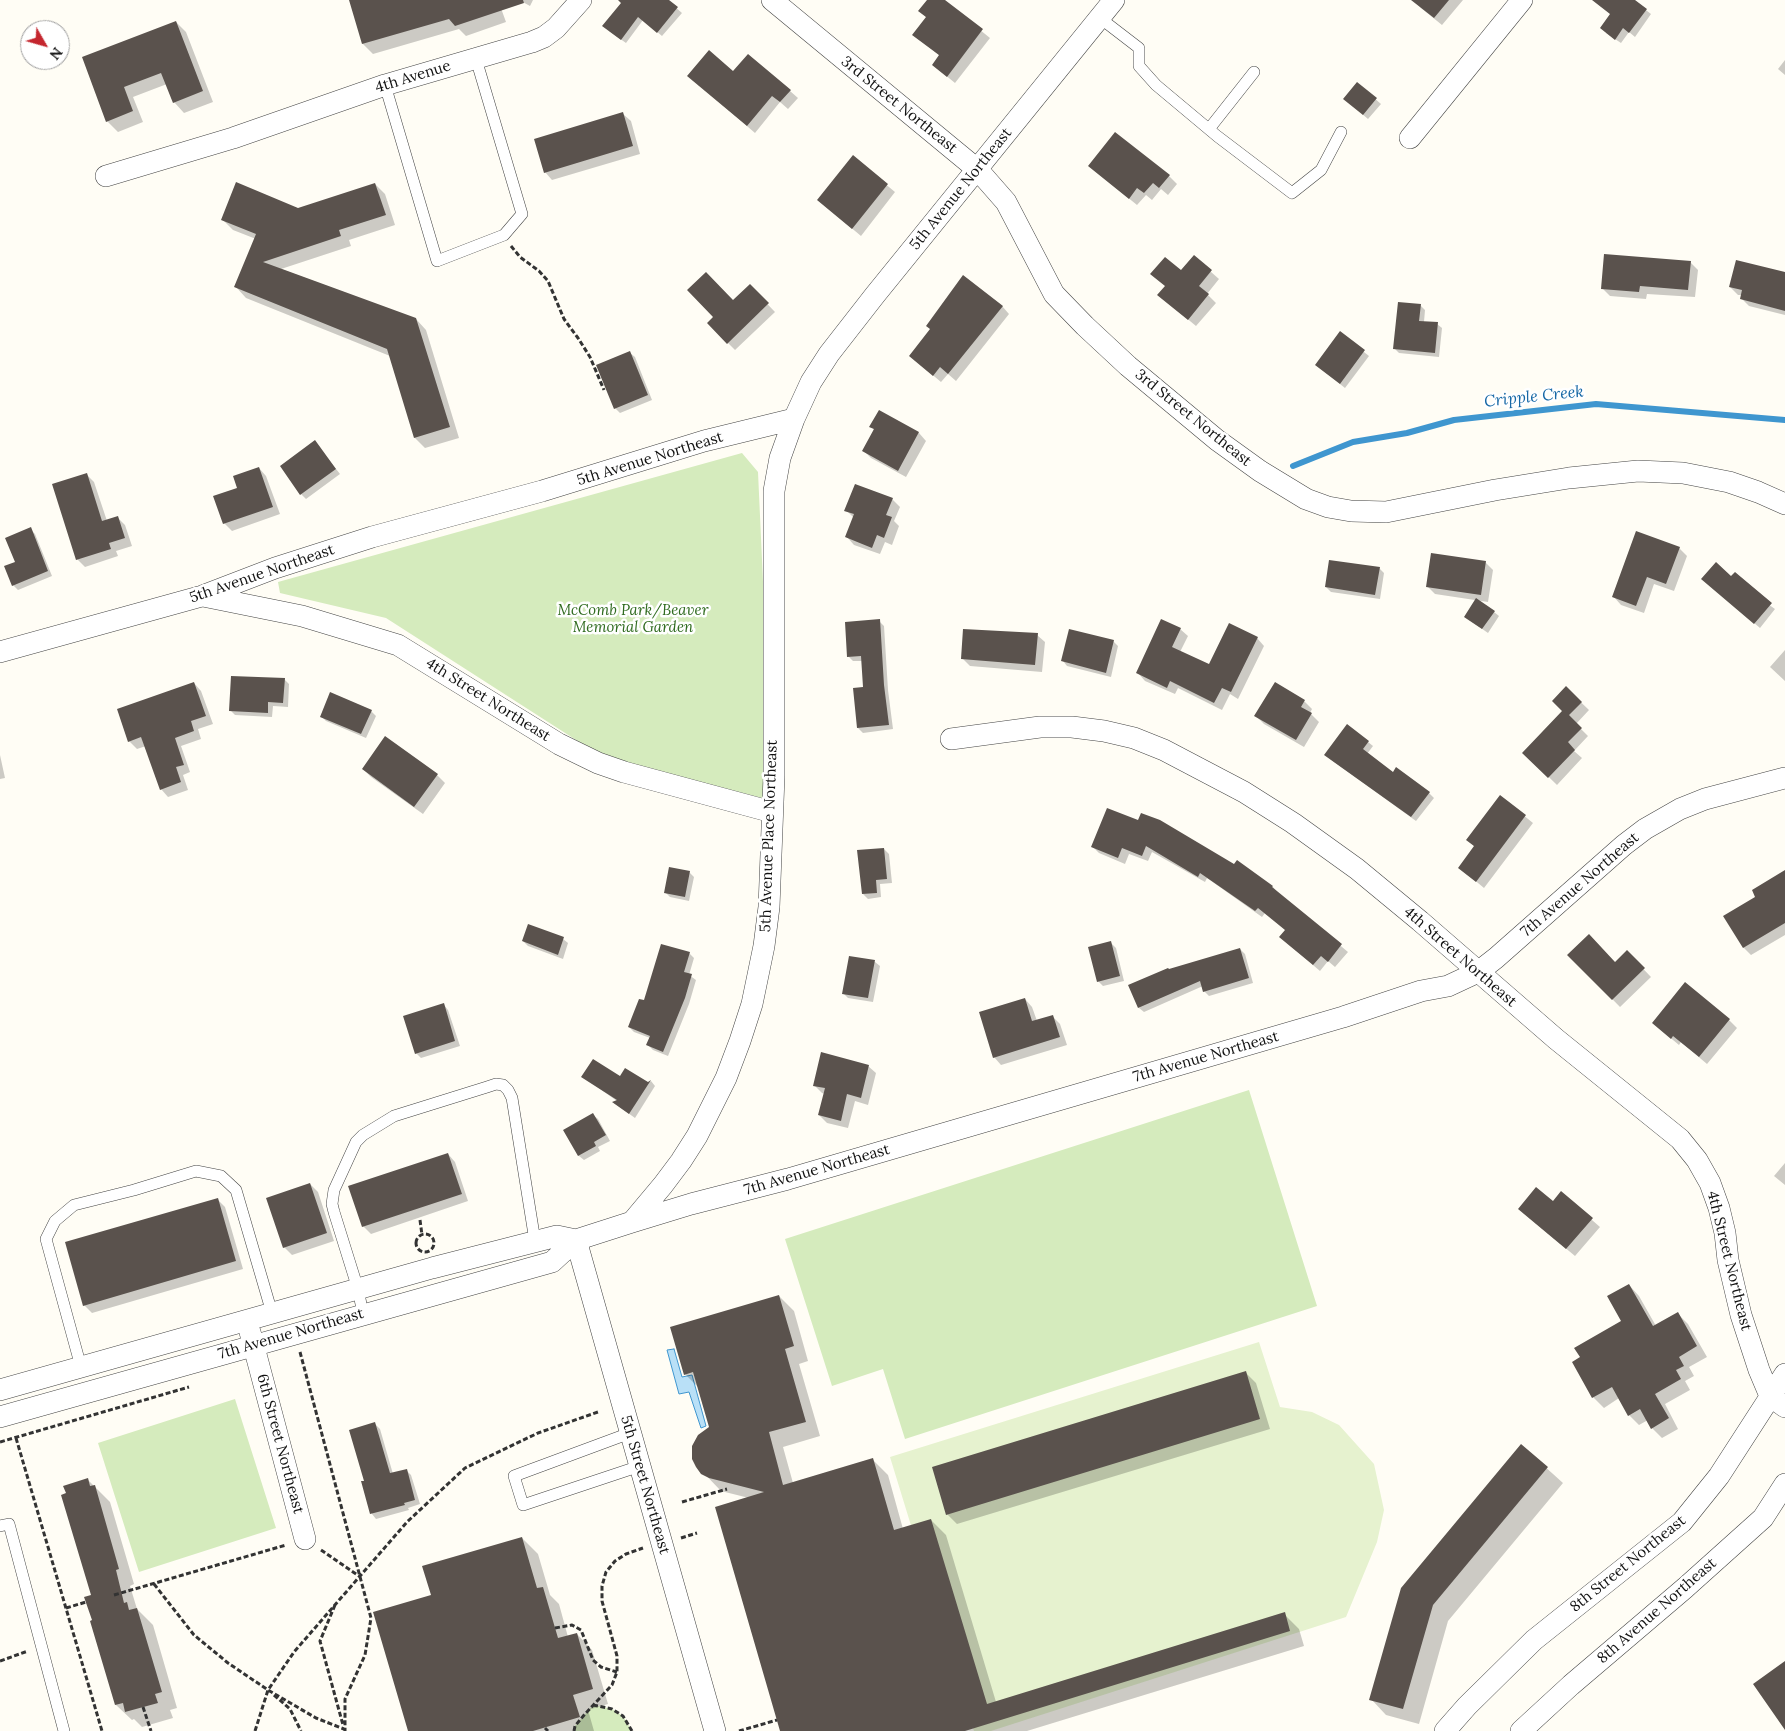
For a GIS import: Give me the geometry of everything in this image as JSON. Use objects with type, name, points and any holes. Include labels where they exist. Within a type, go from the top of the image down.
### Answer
[{"type":"street","name":"4th Avenue","points":[[106,176],[233,138],[385,85],[544,37],[556,28],[581,0]]},
{"type":"street","name":"3rd Street Northeast","points":[[772,0],[978,170],[1006,202],[1054,294],[1085,326],[1128,366],[1217,440],[1260,471],[1306,499],[1328,507],[1351,512],[1386,512],[1495,490],[1569,478],[1638,471],[1684,473],[1728,482],[1785,504]]},
{"type":"street","name":"5th Avenue Northeast","points":[[0,652],[202,596],[275,568],[372,537],[542,491],[704,441],[794,420],[811,382],[829,354],[1114,0]]},
{"type":"street","points":[[1410,138],[1522,0]]},
{"type":"street","name":"5th Avenue Place Northeast","points":[[632,1222],[663,1185],[697,1136],[726,1078],[752,1004],[764,946],[769,907],[772,812],[774,491],[780,458],[794,420]]},
{"type":"street","name":"4th Street Northeast","points":[[202,596],[302,616],[398,645],[559,744],[598,763],[772,812]]},
{"type":"street","name":"4th Street Northeast","points":[[951,739],[1040,726],[1104,731],[1134,738],[1164,750],[1244,792],[1294,823],[1357,869],[1420,920],[1556,1039],[1680,1139],[1710,1183],[1725,1233],[1728,1260],[1741,1315],[1759,1370],[1777,1402]]},
{"type":"street","name":"7th Avenue Northeast","points":[[0,1418],[552,1262],[576,1240],[632,1222],[691,1204],[788,1179],[1334,1020],[1421,992],[1448,986],[1478,972],[1496,958],[1624,845],[1645,829],[1680,809],[1705,799],[1785,778]]},
{"type":"street","name":"7th Avenue Northeast","points":[[0,1390],[535,1241],[557,1236],[576,1240]]},
{"type":"street","name":"5th Street Northeast","points":[[576,1240],[715,1731]]},
{"type":"street","name":"6th Street Northeast","points":[[246,1320],[305,1539]]},
{"type":"street","name":"8th Street Northeast","points":[[1444,1731],[1534,1640],[1682,1522],[1777,1402],[1785,1374]]},
{"type":"street","name":"8th Avenue Northeast","points":[[1521,1731],[1571,1685],[1686,1588],[1763,1518],[1785,1484]]},
{"type":"lane","points":[[1100,18],[1139,48],[1139,66],[1156,85],[1292,193],[1320,170],[1341,132]]},
{"type":"lane","points":[[385,85],[437,260],[504,235],[522,214],[476,59]]},
{"type":"lane","points":[[1209,129],[1254,72]]},
{"type":"lane","points":[[363,1314],[358,1289],[332,1204],[334,1190],[356,1142],[363,1135],[394,1116],[496,1084],[503,1085],[512,1098],[535,1241]]},
{"type":"lane","points":[[81,1367],[46,1240],[55,1221],[74,1205],[134,1190],[196,1171],[221,1176],[236,1190],[272,1313]]},
{"type":"lane","points":[[630,1433],[514,1476],[516,1483],[523,1505],[640,1466]]},
{"type":"lane","points":[[0,1526],[9,1524],[64,1731]]},
{"type":"path","points":[[510,244],[520,257],[539,271],[548,281],[564,319],[590,357],[604,390]]},
{"type":"path","points":[[420,1220],[422,1235]]},
{"type":"path","points":[[422,1235],[430,1236],[433,1241],[433,1246],[427,1252],[421,1251],[417,1247],[416,1241],[422,1235]]},
{"type":"path","points":[[292,1354],[300,1351],[371,1618],[365,1655],[345,1699],[345,1730]]},
{"type":"path","points":[[0,1442],[194,1386]]},
{"type":"path","points":[[254,1731],[268,1690],[294,1652],[407,1522],[465,1468],[538,1433],[598,1412]]},
{"type":"path","points":[[16,1438],[102,1731]]},
{"type":"path","points":[[682,1502],[727,1489]]},
{"type":"path","points":[[114,1595],[305,1539],[360,1576]]},
{"type":"path","points":[[574,1731],[575,1726],[612,1685],[617,1672],[618,1656],[602,1601],[602,1586],[606,1572],[615,1561],[637,1550]]},
{"type":"path","points":[[154,1584],[194,1635],[228,1663],[268,1690],[316,1718],[345,1730]]},
{"type":"path","points":[[66,1608],[86,1602]]},
{"type":"path","points":[[337,1602],[320,1641],[345,1730]]},
{"type":"path","points":[[555,1628],[572,1625],[581,1630],[593,1660],[601,1667],[617,1672]]},
{"type":"path","points":[[0,1661],[41,1646]]},
{"type":"path","points":[[268,1690],[290,1709],[301,1731]]},
{"type":"path","points":[[593,1705],[612,1709],[623,1716],[632,1731]]},
{"type":"path","points":[[143,1707],[151,1731]]},
{"type":"path","points":[[739,1731],[777,1720]]},
{"type":"green space","name":"McComb Park/Beaver Memorial Garden","points":[[742,453],[758,472],[773,801],[601,756],[386,618],[280,593],[278,582]]},
{"type":"green space","points":[[1249,1090],[1317,1306],[905,1439],[883,1369],[832,1386],[785,1239]]},
{"type":"green space","points":[[1259,1342],[1280,1407],[1312,1412],[1339,1425],[1374,1464],[1384,1510],[1377,1542],[1346,1617],[991,1731],[974,1731],[890,1457]]},
{"type":"green space","points":[[235,1399],[276,1528],[139,1572],[98,1443]]},
{"type":"green space","points":[[593,1705],[612,1709],[623,1716],[632,1731],[574,1731],[575,1726]]},
{"type":"water","points":[[674,1349],[682,1377],[692,1375],[706,1426],[701,1428],[689,1392],[679,1394],[667,1350]]},
{"type":"building","points":[[349,0],[523,0],[524,3],[455,26],[449,19],[362,44]]},
{"type":"building","points":[[618,0],[669,0],[678,7],[657,33],[638,17],[621,40],[602,26],[621,3]]},
{"type":"building","points":[[927,0],[945,0],[983,29],[947,77],[932,65],[939,55],[912,35],[926,17],[918,11]]},
{"type":"building","points":[[1411,0],[1449,0],[1434,18]]},
{"type":"building","points":[[1592,0],[1635,0],[1647,9],[1629,33],[1623,28],[1615,40],[1600,28],[1610,14]]},
{"type":"building","points":[[176,21],[203,91],[173,103],[161,73],[124,87],[133,111],[106,122],[82,57]]},
{"type":"building","points":[[709,50],[733,71],[748,54],[791,90],[780,102],[772,96],[747,126],[687,76]]},
{"type":"building","points":[[1357,82],[1377,98],[1363,115],[1343,99]]},
{"type":"building","points":[[623,112],[633,146],[544,173],[534,139]]},
{"type":"building","points":[[1115,132],[1170,175],[1159,188],[1153,183],[1144,193],[1137,188],[1129,199],[1088,166]]},
{"type":"building","points":[[853,155],[888,184],[852,229],[817,200]]},
{"type":"building","points":[[236,182],[298,208],[375,183],[386,215],[339,230],[341,236],[263,262],[416,318],[450,427],[414,438],[387,349],[234,287],[256,234],[221,220]]},
{"type":"building","points":[[1604,254],[1691,261],[1688,290],[1640,286],[1639,292],[1601,289]]},
{"type":"building","points":[[1194,255],[1212,270],[1199,286],[1209,294],[1188,320],[1157,295],[1165,286],[1150,274],[1165,257],[1181,270]]},
{"type":"building","points":[[1736,260],[1785,272],[1785,311],[1740,299],[1742,290],[1729,287]]},
{"type":"building","points":[[706,272],[733,300],[750,284],[769,303],[727,344],[707,323],[713,317],[687,290]]},
{"type":"building","points":[[963,275],[1003,306],[948,374],[940,367],[933,376],[909,356],[930,329],[926,326]]},
{"type":"building","points":[[1398,302],[1421,304],[1419,321],[1438,322],[1435,353],[1393,349]]},
{"type":"building","points":[[1340,331],[1365,350],[1340,384],[1315,365]]},
{"type":"building","points":[[630,351],[648,395],[614,409],[596,365]]},
{"type":"building","points":[[879,410],[919,432],[898,471],[862,451],[874,429],[869,427]]},
{"type":"building","points":[[315,440],[336,469],[300,495],[280,466]]},
{"type":"building","points":[[259,467],[273,507],[223,524],[213,496],[237,488],[233,476]]},
{"type":"building","points":[[87,473],[102,521],[118,516],[125,538],[109,543],[111,549],[76,560],[52,484]]},
{"type":"building","points":[[855,484],[893,498],[886,515],[892,517],[884,538],[877,535],[872,548],[845,537],[854,514],[844,511]]},
{"type":"building","points":[[31,527],[48,571],[12,586],[4,566],[15,562],[5,538]]},
{"type":"building","points":[[1636,531],[1680,547],[1666,584],[1647,577],[1636,606],[1612,597]]},
{"type":"building","points":[[1431,553],[1486,561],[1481,595],[1426,587]]},
{"type":"building","points":[[1329,560],[1380,567],[1375,595],[1325,587]]},
{"type":"building","points":[[1716,562],[1731,576],[1735,572],[1772,603],[1754,624],[1701,579]]},
{"type":"building","points":[[1476,598],[1495,611],[1482,629],[1464,617]]},
{"type":"building","points":[[880,619],[884,685],[889,725],[857,728],[853,688],[863,687],[861,656],[847,657],[845,622]]},
{"type":"building","points":[[1161,619],[1181,628],[1172,647],[1209,664],[1229,623],[1258,637],[1231,692],[1222,688],[1214,703],[1170,681],[1167,688],[1136,673]]},
{"type":"building","points":[[963,629],[1038,633],[1035,665],[961,659]]},
{"type":"building","points":[[1069,629],[1114,640],[1106,673],[1061,661]]},
{"type":"building","points":[[231,676],[285,678],[283,703],[268,702],[268,713],[229,711]]},
{"type":"building","points":[[194,682],[206,716],[191,721],[194,731],[175,738],[184,765],[176,767],[181,782],[160,790],[141,737],[128,742],[117,709]]},
{"type":"building","points":[[1275,682],[1305,700],[1301,707],[1312,713],[1296,740],[1254,716]]},
{"type":"building","points":[[1566,686],[1582,702],[1569,715],[1582,728],[1568,742],[1575,750],[1548,778],[1522,753],[1562,711],[1552,701]]},
{"type":"building","points":[[330,692],[372,710],[361,734],[320,717]]},
{"type":"building","points":[[1347,724],[1369,741],[1363,749],[1393,772],[1396,767],[1430,792],[1411,817],[1324,755]]},
{"type":"building","points":[[385,736],[438,774],[414,807],[362,769]]},
{"type":"building","points":[[1500,795],[1526,815],[1476,882],[1458,868],[1474,846],[1466,840]]},
{"type":"building","points":[[1107,808],[1138,820],[1141,813],[1160,820],[1234,864],[1237,860],[1273,886],[1342,944],[1328,962],[1321,956],[1313,965],[1279,937],[1285,930],[1258,908],[1255,911],[1200,873],[1198,877],[1146,846],[1142,856],[1122,848],[1118,858],[1091,847]]},
{"type":"building","points":[[884,848],[887,879],[876,880],[877,893],[862,894],[857,850]]},
{"type":"building","points":[[669,867],[690,871],[685,897],[664,893]]},
{"type":"building","points":[[1785,870],[1785,923],[1743,948],[1723,916],[1755,897],[1752,890]]},
{"type":"building","points":[[528,924],[564,937],[558,955],[522,941]]},
{"type":"building","points":[[1589,934],[1615,962],[1627,950],[1645,968],[1612,1000],[1567,955]]},
{"type":"building","points":[[1111,941],[1120,976],[1097,982],[1088,947]]},
{"type":"building","points":[[661,944],[690,952],[684,972],[692,974],[685,998],[663,1052],[646,1045],[650,1036],[628,1027],[639,999],[644,1000]]},
{"type":"building","points":[[1240,948],[1249,978],[1203,992],[1200,981],[1138,1008],[1128,985],[1168,968]]},
{"type":"building","points":[[849,956],[875,960],[868,998],[842,994]]},
{"type":"building","points":[[1685,982],[1730,1019],[1699,1057],[1673,1036],[1671,1039],[1652,1023]]},
{"type":"building","points":[[1025,998],[1032,1021],[1053,1015],[1060,1037],[993,1058],[979,1012]]},
{"type":"building","points":[[444,1003],[455,1041],[415,1054],[403,1016]]},
{"type":"building","points":[[821,1052],[869,1065],[861,1098],[847,1094],[841,1121],[818,1115],[825,1088],[813,1086]]},
{"type":"building","points":[[593,1059],[620,1076],[625,1068],[648,1082],[651,1080],[629,1114],[612,1102],[617,1100],[581,1077]]},
{"type":"building","points":[[593,1113],[606,1135],[594,1142],[596,1146],[578,1156],[563,1130]]},
{"type":"building","points":[[448,1153],[462,1194],[362,1227],[348,1186]]},
{"type":"building","points":[[310,1183],[327,1233],[283,1248],[266,1198]]},
{"type":"building","points":[[1536,1187],[1553,1201],[1561,1191],[1593,1218],[1566,1249],[1518,1209]]},
{"type":"building","points":[[218,1198],[236,1261],[83,1306],[65,1242]]},
{"type":"building","points":[[1629,1284],[1653,1326],[1678,1312],[1697,1346],[1679,1357],[1684,1366],[1676,1370],[1681,1379],[1655,1394],[1669,1418],[1651,1429],[1640,1409],[1628,1416],[1612,1387],[1592,1398],[1572,1362],[1580,1357],[1574,1348],[1621,1321],[1607,1296]]},
{"type":"building","points":[[779,1295],[794,1346],[785,1349],[806,1422],[769,1432],[783,1485],[873,1458],[894,1530],[931,1519],[987,1704],[1285,1612],[1290,1631],[965,1731],[780,1731],[715,1507],[764,1492],[709,1478],[701,1474],[696,1467],[692,1459],[692,1446],[698,1435],[709,1427],[693,1372],[684,1375],[670,1327]]},
{"type":"building","points":[[1246,1371],[1260,1419],[946,1515],[932,1467]]},
{"type":"building","points":[[375,1422],[390,1473],[407,1469],[415,1500],[404,1503],[405,1505],[370,1514],[361,1481],[364,1481],[349,1430]]},
{"type":"building","points":[[1521,1444],[1548,1467],[1433,1605],[1403,1709],[1369,1700],[1401,1588]]},
{"type":"building","points":[[88,1478],[90,1486],[95,1485],[119,1569],[116,1570],[124,1603],[127,1602],[129,1610],[137,1608],[162,1692],[155,1694],[158,1703],[125,1712],[123,1703],[115,1705],[90,1621],[92,1620],[84,1597],[91,1595],[61,1495],[66,1493],[63,1486]]},
{"type":"building","points":[[522,1537],[537,1588],[543,1587],[558,1638],[577,1633],[593,1689],[573,1695],[580,1717],[533,1731],[408,1731],[373,1612],[431,1595],[422,1566]]},
{"type":"building","points":[[1785,1661],[1785,1730],[1753,1684]]},
{"type":"waterway","name":"Cripple Creek","points":[[1293,466],[1353,442],[1407,433],[1454,420],[1596,404],[1785,420]]}]
